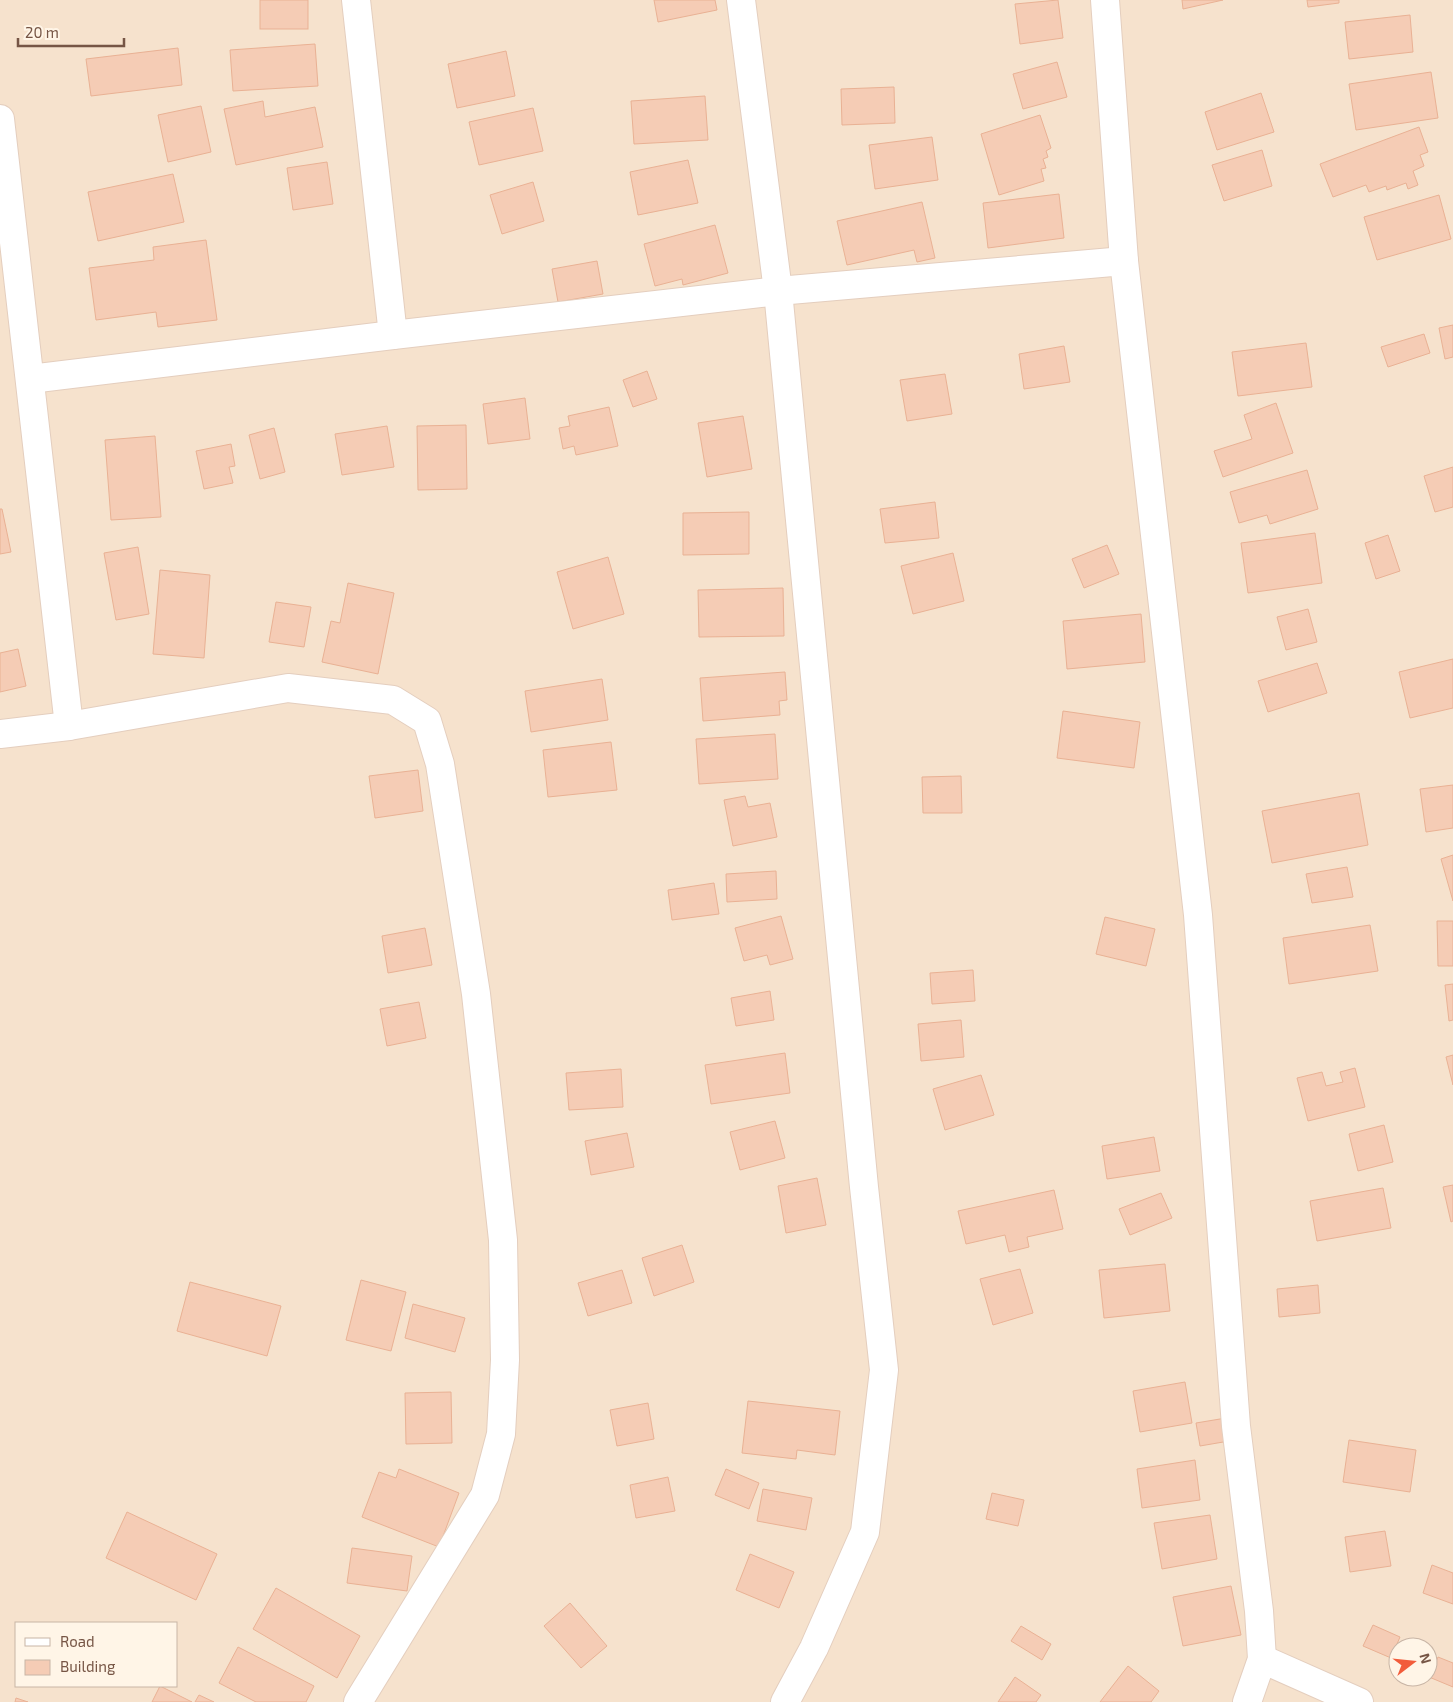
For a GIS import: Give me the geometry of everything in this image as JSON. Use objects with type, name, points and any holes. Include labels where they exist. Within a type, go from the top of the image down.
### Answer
[{"type":"street","points":[[356,0],[393,335]]},
{"type":"street","points":[[741,0],[778,291],[862,1167],[884,1370],[865,1532],[814,1648],[785,1702]]},
{"type":"street","points":[[1105,0],[1124,262],[1198,916],[1236,1426],[1259,1611],[1262,1659],[1247,1702]]},
{"type":"street","points":[[0,118],[68,726]]},
{"type":"street","points":[[30,379],[778,291],[1124,262]]},
{"type":"street","points":[[0,734],[68,726],[288,688],[393,700],[427,721],[440,764],[476,994],[503,1240],[505,1360],[501,1434],[484,1495],[358,1702]]},
{"type":"street","points":[[1262,1659],[1359,1702]]},
{"type":"shaded area","points":[[0,0],[1453,0],[1453,1702],[0,1702]]},
{"type":"building","points":[[260,0],[308,0],[308,29],[260,29]]},
{"type":"building","points":[[654,0],[715,0],[717,10],[658,22]]},
{"type":"building","points":[[1058,0],[1063,38],[1020,44],[1015,4]]},
{"type":"building","points":[[1182,0],[1223,0],[1183,9]]},
{"type":"building","points":[[1307,0],[1339,0],[1339,3],[1308,7]]},
{"type":"building","points":[[1410,15],[1413,52],[1349,59],[1345,22]]},
{"type":"building","points":[[315,44],[318,86],[233,91],[230,50]]},
{"type":"building","points":[[178,48],[182,85],[91,96],[86,59]]},
{"type":"building","points":[[506,51],[515,96],[457,108],[448,64]]},
{"type":"building","points":[[1057,62],[1067,97],[1023,109],[1013,74]]},
{"type":"building","points":[[1431,72],[1438,118],[1356,130],[1349,84]]},
{"type":"building","points":[[894,87],[895,123],[842,125],[841,89]]},
{"type":"building","points":[[1261,93],[1274,132],[1217,150],[1205,112]]},
{"type":"building","points":[[705,96],[708,140],[634,144],[631,101]]},
{"type":"building","points":[[263,101],[265,117],[315,107],[323,147],[236,165],[224,109]]},
{"type":"building","points":[[201,106],[211,152],[168,162],[158,115]]},
{"type":"building","points":[[533,108],[543,151],[479,165],[469,122]]},
{"type":"building","points":[[1040,115],[1051,148],[1046,151],[1048,157],[1043,159],[1046,168],[1041,169],[1044,181],[999,195],[981,134]]},
{"type":"building","points":[[1419,127],[1428,152],[1420,155],[1424,166],[1413,171],[1418,185],[1408,189],[1406,183],[1387,190],[1386,186],[1369,192],[1366,185],[1333,197],[1320,164]]},
{"type":"building","points":[[932,137],[938,180],[875,189],[869,145]]},
{"type":"building","points":[[1262,150],[1272,186],[1224,201],[1212,165]]},
{"type":"building","points":[[688,160],[698,203],[638,215],[630,172]]},
{"type":"building","points":[[327,162],[333,204],[293,210],[287,168]]},
{"type":"building","points":[[173,174],[184,222],[98,241],[88,192]]},
{"type":"building","points":[[533,182],[544,221],[502,234],[490,195]]},
{"type":"building","points":[[1059,194],[1064,238],[988,248],[983,203]]},
{"type":"building","points":[[1439,195],[1451,239],[1377,260],[1364,217]]},
{"type":"building","points":[[922,202],[935,258],[917,262],[914,250],[847,265],[837,221]]},
{"type":"building","points":[[715,225],[728,273],[683,285],[682,279],[655,286],[644,244]]},
{"type":"building","points":[[206,240],[217,320],[158,327],[156,312],[96,320],[89,268],[154,260],[153,247]]},
{"type":"building","points":[[597,261],[603,294],[558,302],[552,269]]},
{"type":"building","points":[[1453,325],[1453,357],[1445,359],[1439,328]]},
{"type":"building","points":[[1424,334],[1430,353],[1388,367],[1381,347]]},
{"type":"building","points":[[1306,343],[1312,387],[1238,396],[1232,352]]},
{"type":"building","points":[[1064,346],[1070,382],[1024,389],[1019,354]]},
{"type":"building","points":[[647,371],[657,399],[633,407],[623,380]]},
{"type":"building","points":[[945,374],[952,414],[907,421],[900,380]]},
{"type":"building","points":[[525,398],[530,439],[488,444],[483,404]]},
{"type":"building","points":[[1276,403],[1293,453],[1223,477],[1214,451],[1252,439],[1244,415]]},
{"type":"building","points":[[609,407],[618,446],[576,455],[574,446],[563,449],[559,428],[570,426],[568,416]]},
{"type":"building","points":[[743,416],[752,469],[707,477],[698,423]]},
{"type":"building","points":[[466,425],[467,489],[418,490],[417,426]]},
{"type":"building","points":[[387,426],[394,467],[342,475],[335,434]]},
{"type":"building","points":[[274,428],[285,472],[260,479],[249,435]]},
{"type":"building","points":[[155,436],[161,517],[111,520],[105,440]]},
{"type":"building","points":[[231,444],[235,466],[229,467],[233,483],[204,489],[196,451]]},
{"type":"building","points":[[1453,467],[1453,507],[1435,512],[1424,476]]},
{"type":"building","points":[[1307,470],[1318,509],[1270,524],[1267,515],[1239,523],[1230,492]]},
{"type":"building","points":[[935,502],[939,538],[885,543],[880,509]]},
{"type":"building","points":[[0,509],[2,509],[11,552],[0,554]]},
{"type":"building","points":[[749,512],[749,554],[683,555],[683,513]]},
{"type":"building","points":[[1315,533],[1322,583],[1248,593],[1241,543]]},
{"type":"building","points":[[1388,535],[1400,571],[1376,579],[1365,543]]},
{"type":"building","points":[[1107,545],[1119,574],[1084,588],[1072,559]]},
{"type":"building","points":[[138,547],[149,614],[116,620],[104,553]]},
{"type":"building","points":[[953,553],[964,601],[913,614],[901,566]]},
{"type":"building","points":[[608,557],[624,614],[573,629],[557,572]]},
{"type":"building","points":[[160,570],[210,575],[204,658],[153,654]]},
{"type":"building","points":[[348,583],[394,593],[378,674],[322,662],[331,621],[340,623]]},
{"type":"building","points":[[783,588],[784,636],[699,637],[698,590]]},
{"type":"building","points":[[276,602],[311,607],[304,647],[269,642]]},
{"type":"building","points":[[1308,609],[1317,642],[1286,650],[1277,617]]},
{"type":"building","points":[[1141,614],[1145,662],[1067,669],[1063,621]]},
{"type":"building","points":[[18,649],[26,686],[0,692],[0,653]]},
{"type":"building","points":[[1453,659],[1453,708],[1410,718],[1399,672]]},
{"type":"building","points":[[1317,663],[1327,693],[1268,712],[1258,681]]},
{"type":"building","points":[[785,672],[787,700],[779,701],[780,715],[703,721],[700,678]]},
{"type":"building","points":[[602,679],[608,720],[531,732],[525,691]]},
{"type":"building","points":[[1063,711],[1140,722],[1134,768],[1057,758]]},
{"type":"building","points":[[775,734],[778,779],[699,784],[696,739]]},
{"type":"building","points":[[611,742],[617,790],[548,797],[543,750]]},
{"type":"building","points":[[418,770],[423,811],[375,818],[369,776]]},
{"type":"building","points":[[961,776],[962,813],[923,813],[922,777]]},
{"type":"building","points":[[1453,785],[1453,828],[1426,832],[1420,789]]},
{"type":"building","points":[[1359,793],[1368,845],[1272,863],[1262,811]]},
{"type":"building","points":[[745,796],[748,807],[770,803],[777,837],[733,846],[724,800]]},
{"type":"building","points":[[1453,855],[1453,901],[1441,859]]},
{"type":"building","points":[[1347,867],[1353,897],[1312,903],[1306,874]]},
{"type":"building","points":[[776,871],[777,899],[727,902],[726,874]]},
{"type":"building","points":[[714,883],[719,914],[672,920],[668,890]]},
{"type":"building","points":[[781,916],[793,959],[770,965],[767,955],[744,961],[735,928]]},
{"type":"building","points":[[1105,917],[1155,929],[1146,966],[1096,954]]},
{"type":"building","points":[[1437,921],[1453,921],[1453,966],[1438,966]]},
{"type":"building","points":[[1370,925],[1378,971],[1289,984],[1283,938]]},
{"type":"building","points":[[425,928],[432,965],[388,973],[382,936]]},
{"type":"building","points":[[973,970],[975,1001],[932,1004],[930,973]]},
{"type":"building","points":[[1453,984],[1453,1020],[1449,1021],[1445,985]]},
{"type":"building","points":[[770,991],[774,1020],[736,1026],[731,998]]},
{"type":"building","points":[[419,1002],[426,1038],[387,1046],[380,1009]]},
{"type":"building","points":[[961,1020],[964,1057],[921,1061],[918,1024]]},
{"type":"building","points":[[785,1053],[790,1093],[711,1104],[705,1065]]},
{"type":"building","points":[[1453,1055],[1453,1085],[1446,1057]]},
{"type":"building","points":[[1355,1068],[1365,1107],[1308,1121],[1297,1078],[1322,1072],[1326,1086],[1343,1082],[1340,1072]]},
{"type":"building","points":[[621,1069],[623,1107],[569,1110],[566,1073]]},
{"type":"building","points":[[981,1075],[994,1115],[945,1130],[933,1089]]},
{"type":"building","points":[[775,1121],[785,1158],[740,1170],[730,1132]]},
{"type":"building","points":[[1384,1125],[1393,1162],[1358,1171],[1349,1134]]},
{"type":"building","points":[[627,1133],[634,1167],[591,1175],[585,1141]]},
{"type":"building","points":[[1154,1137],[1160,1171],[1107,1179],[1102,1146]]},
{"type":"building","points":[[817,1178],[826,1225],[786,1233],[778,1186]]},
{"type":"building","points":[[1453,1185],[1453,1221],[1451,1222],[1443,1187]]},
{"type":"building","points":[[1383,1188],[1391,1228],[1317,1241],[1310,1201]]},
{"type":"building","points":[[1054,1190],[1063,1229],[1027,1237],[1029,1247],[1009,1252],[1005,1235],[966,1244],[958,1211]]},
{"type":"building","points":[[1161,1193],[1172,1218],[1130,1235],[1119,1209]]},
{"type":"building","points":[[682,1245],[694,1282],[654,1296],[642,1258]]},
{"type":"building","points":[[1165,1264],[1170,1311],[1104,1318],[1099,1270]]},
{"type":"building","points":[[1020,1269],[1033,1313],[993,1325],[980,1279]]},
{"type":"building","points":[[622,1270],[632,1303],[588,1316],[578,1283]]},
{"type":"building","points":[[361,1280],[406,1292],[391,1351],[346,1340]]},
{"type":"building","points":[[190,1282],[281,1306],[267,1356],[177,1331]]},
{"type":"building","points":[[1318,1285],[1320,1313],[1279,1317],[1277,1289]]},
{"type":"building","points":[[413,1304],[465,1318],[455,1352],[405,1338]]},
{"type":"building","points":[[1185,1382],[1192,1423],[1140,1432],[1133,1391]]},
{"type":"building","points":[[451,1392],[452,1443],[406,1444],[405,1393]]},
{"type":"building","points":[[748,1401],[840,1411],[835,1455],[797,1450],[796,1459],[742,1453]]},
{"type":"building","points":[[648,1403],[654,1439],[617,1446],[610,1410]]},
{"type":"building","points":[[1226,1418],[1229,1441],[1200,1446],[1196,1423]]},
{"type":"building","points":[[1349,1440],[1416,1450],[1410,1492],[1343,1482]]},
{"type":"building","points":[[1195,1460],[1200,1500],[1142,1508],[1137,1469]]},
{"type":"building","points":[[399,1469],[459,1493],[439,1547],[362,1517],[379,1472],[396,1478]]},
{"type":"building","points":[[726,1469],[759,1483],[749,1509],[715,1495]]},
{"type":"building","points":[[668,1477],[675,1511],[636,1518],[630,1485]]},
{"type":"building","points":[[763,1489],[812,1498],[806,1530],[757,1521]]},
{"type":"building","points":[[992,1493],[1024,1500],[1018,1526],[986,1519]]},
{"type":"building","points":[[127,1512],[217,1554],[196,1600],[106,1558]]},
{"type":"building","points":[[1210,1515],[1217,1559],[1162,1569],[1154,1523]]},
{"type":"building","points":[[1385,1531],[1391,1566],[1350,1572],[1345,1537]]},
{"type":"building","points":[[352,1548],[412,1556],[407,1591],[347,1583]]},
{"type":"building","points":[[750,1554],[794,1572],[779,1608],[736,1590]]},
{"type":"building","points":[[1432,1565],[1453,1573],[1453,1604],[1423,1593]]},
{"type":"building","points":[[1231,1586],[1241,1635],[1183,1646],[1173,1597]]},
{"type":"building","points":[[276,1588],[360,1636],[337,1678],[253,1629]]},
{"type":"building","points":[[570,1603],[607,1646],[581,1668],[544,1626]]},
{"type":"building","points":[[1373,1625],[1400,1637],[1388,1637],[1388,1657],[1363,1646]]},
{"type":"building","points":[[1021,1626],[1051,1644],[1042,1660],[1011,1641]]},
{"type":"building","points":[[238,1647],[314,1686],[306,1702],[256,1702],[219,1683]]},
{"type":"building","points":[[1438,1657],[1453,1663],[1453,1687],[1438,1681]]},
{"type":"building","points":[[1128,1666],[1159,1691],[1151,1702],[1100,1702]]},
{"type":"building","points":[[1015,1677],[1041,1695],[1036,1702],[998,1702]]},
{"type":"building","points":[[160,1687],[162,1687],[192,1702],[152,1702]]},
{"type":"building","points":[[199,1695],[214,1702],[195,1702]]},
{"type":"building","points":[[16,1698],[28,1702],[15,1702]]}]
